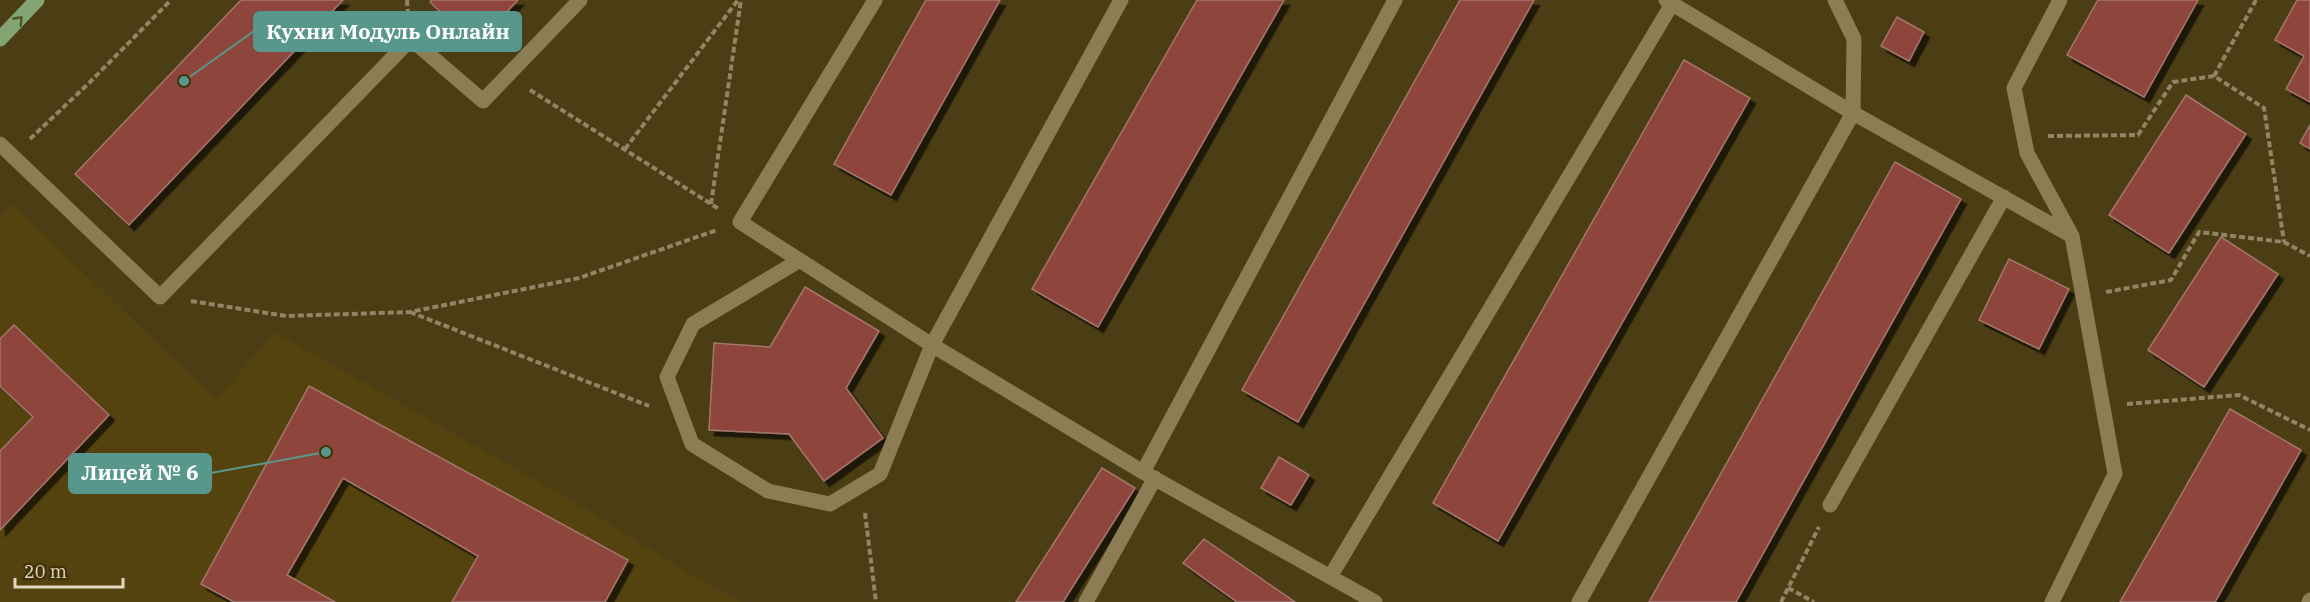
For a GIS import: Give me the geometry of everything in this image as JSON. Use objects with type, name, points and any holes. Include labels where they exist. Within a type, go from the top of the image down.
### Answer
[{"type":"main road","points":[[0,39],[38,0]]},
{"type":"lane","points":[[0,144],[160,297],[411,39],[483,101],[580,0]]},
{"type":"lane","points":[[875,0],[740,222],[932,345],[1149,475],[1375,602]]},
{"type":"lane","points":[[800,260],[693,324],[667,377],[692,444],[768,491],[830,504],[880,474],[932,345],[1120,0]]},
{"type":"lane","points":[[1086,602],[1149,475],[1395,0]]},
{"type":"lane","points":[[1579,602],[1853,113],[1854,39],[1834,0]]},
{"type":"lane","points":[[1330,577],[1669,2],[1853,113],[2072,236]]},
{"type":"lane","points":[[2052,4],[2013,88],[2027,153],[2072,236],[2115,474],[2052,602]]},
{"type":"lane","points":[[1830,505],[2004,197]]},
{"type":"path","points":[[12,156],[89,83],[171,0]]},
{"type":"path","points":[[625,149],[740,0]]},
{"type":"path","points":[[711,204],[740,0]]},
{"type":"path","points":[[2214,76],[2256,0]]},
{"type":"path","points":[[508,75],[740,222]]},
{"type":"path","points":[[2024,136],[2138,135],[2173,82],[2214,76],[2264,108],[2284,242]]},
{"type":"path","points":[[160,297],[286,316],[410,312],[579,278],[740,222]]},
{"type":"path","points":[[2083,296],[2170,280],[2199,232],[2284,242],[2310,256]]},
{"type":"path","points":[[410,312],[683,420]]},
{"type":"path","points":[[2103,406],[2239,395],[2310,430]]},
{"type":"path","points":[[861,485],[876,602]]},
{"type":"path","points":[[1781,602],[1830,505]]},
{"type":"path","points":[[1788,588],[1814,602]]},
{"type":"shaded area","points":[[12,204],[216,399],[275,332],[580,505],[687,572],[742,602],[0,602],[0,216]]},
{"type":"building","points":[[241,0],[343,0],[129,225],[75,174]]},
{"type":"building","points":[[432,0],[518,0],[475,45],[430,2]]},
{"type":"building","points":[[926,0],[1000,0],[891,195],[834,164]]},
{"type":"building","points":[[1197,0],[1284,0],[1098,327],[1032,289]]},
{"type":"building","points":[[1460,0],[1534,0],[1298,422],[1242,390]]},
{"type":"building","points":[[2098,0],[2198,0],[2144,97],[2067,55]]},
{"type":"building","points":[[2297,0],[2310,0],[2310,102],[2286,89],[2304,56],[2275,40]]},
{"type":"building","points":[[1897,17],[1924,32],[1909,61],[1881,46]]},
{"type":"building","points":[[1684,60],[1750,98],[1498,541],[1433,503]]},
{"type":"building","points":[[2186,95],[2246,134],[2169,253],[2109,215]]},
{"type":"building","points":[[2310,125],[2310,149],[2300,143]]},
{"type":"building","points":[[1895,162],[1961,199],[1736,602],[1649,602]]},
{"type":"building","points":[[2221,237],[2278,274],[2204,387],[2148,350]]},
{"type":"building","points":[[2009,259],[2069,289],[2039,349],[1979,320]]},
{"type":"building","points":[[805,287],[879,331],[846,388],[883,438],[824,481],[789,434],[709,430],[714,343],[770,347]]},
{"type":"building","points":[[14,325],[109,415],[0,530],[0,451],[33,417],[0,386],[0,339]]},
{"type":"building","points":[[309,386],[628,560],[605,602],[452,602],[478,556],[343,478],[287,575],[335,602],[234,602],[201,584]]},
{"type":"building","points":[[2230,409],[2301,450],[2215,602],[2120,602]]},
{"type":"building","points":[[1279,457],[1309,475],[1291,505],[1261,488]]},
{"type":"building","points":[[1102,468],[1135,488],[1063,602],[1016,602]]},
{"type":"building","points":[[1204,539],[1295,602],[1237,602],[1183,563]]},
{"type":"place","name":"Кухни Модуль Онлайн","points":[[184,81]]},
{"type":"place","name":"Лицей № 6","points":[[326,452]]}]
